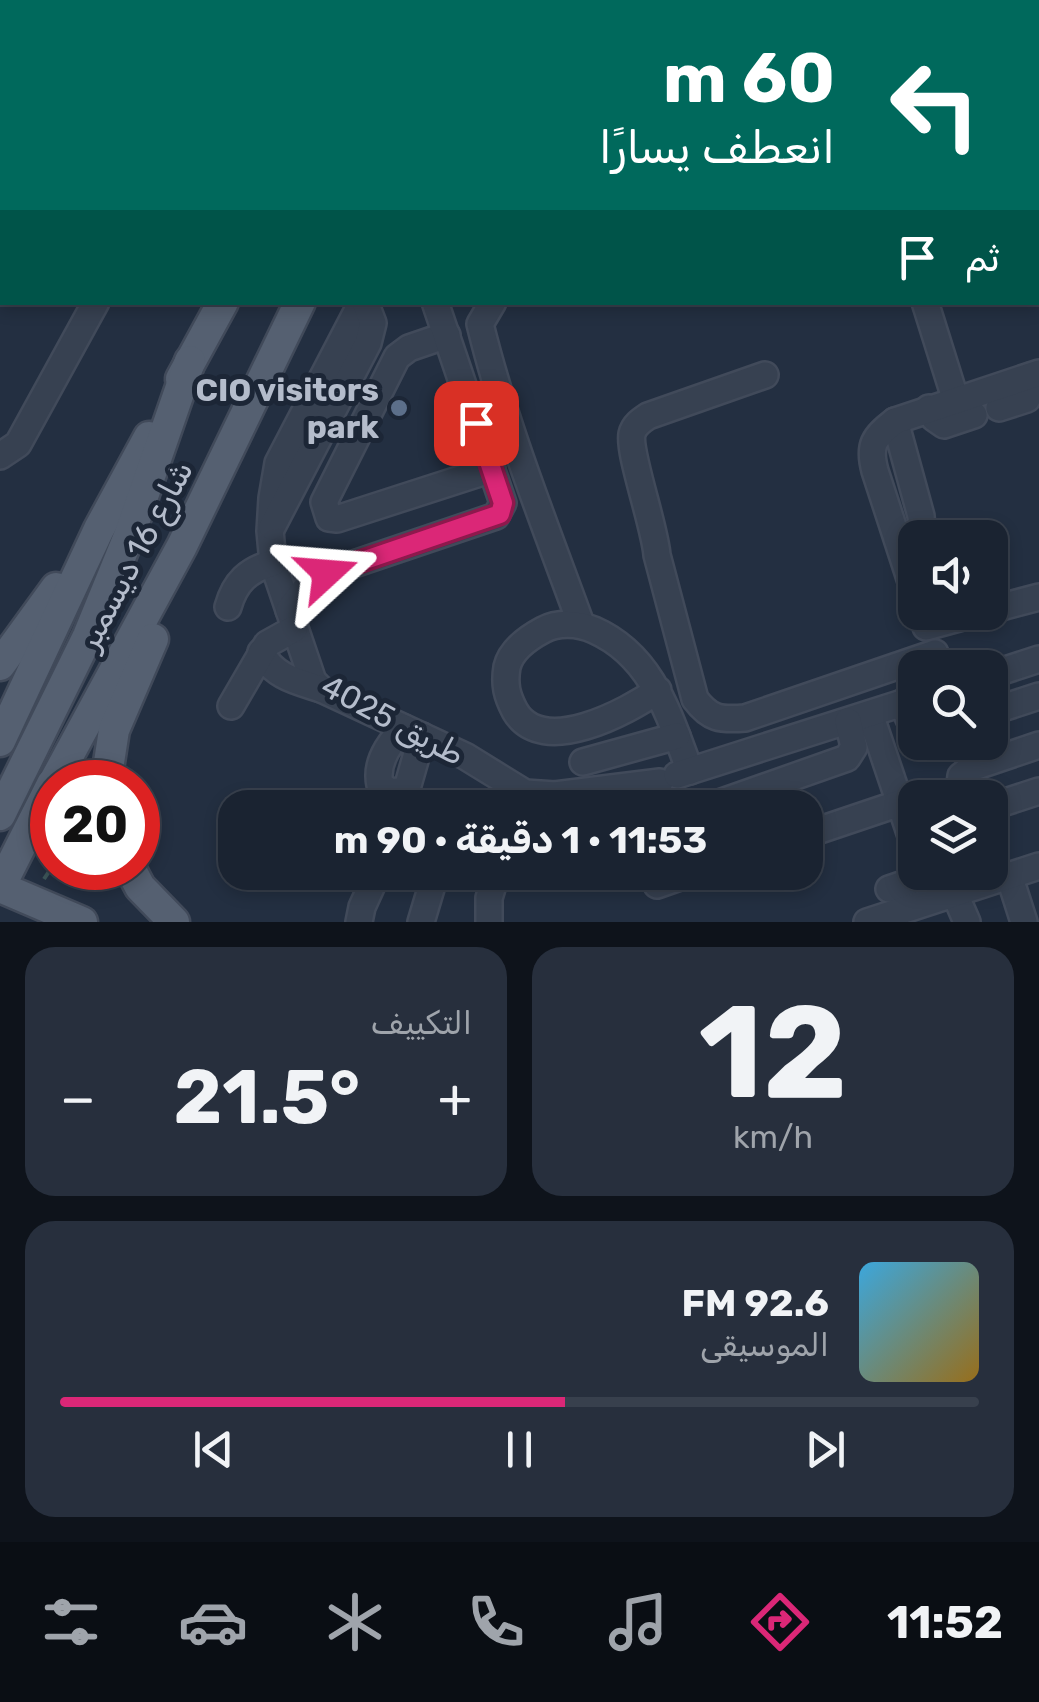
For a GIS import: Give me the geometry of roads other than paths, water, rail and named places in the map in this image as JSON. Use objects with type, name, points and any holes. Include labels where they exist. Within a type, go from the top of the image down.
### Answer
[{"type":"main road","name":"شارع 16 ديسمبر","points":[[0,741],[99,528],[221,305]]},
{"type":"main road","name":"شارع 16 ديسمبر","points":[[66,760],[182,546],[299,305]]},
{"type":"main road","points":[[0,814],[88,636],[131,531],[190,361]]},
{"type":"main road","points":[[0,665],[99,528]]},
{"type":"main road","points":[[109,760],[114,730],[128,690],[161,624],[182,546]]},
{"type":"main road","name":"شارع 16 ديسمبر","points":[[0,887],[30,828]]},
{"type":"main road","points":[[0,887],[82,922]]},
{"type":"main road","points":[[142,890],[174,922]]},
{"type":"street","points":[[0,456],[18,444],[94,305]]},
{"type":"street","name":"طريق 4025","points":[[362,305],[278,464],[270,531],[276,570],[312,681],[321,689],[465,756],[506,790]]},
{"type":"street","points":[[230,706],[264,658],[294,628],[305,590],[327,573],[500,514],[503,503],[436,305]]},
{"type":"street","points":[[490,305],[480,324],[488,354],[516,446],[581,624]]},
{"type":"street","points":[[926,305],[976,408]]},
{"type":"street","points":[[448,335],[409,348],[396,357],[324,502],[324,510],[329,518],[337,519],[492,469]]},
{"type":"street","points":[[976,408],[1028,399],[1035,374]]},
{"type":"street","points":[[898,540],[870,452],[875,436],[894,421],[929,408],[944,425],[1035,374]]},
{"type":"street","points":[[764,375],[648,416],[638,423],[632,435],[657,555],[695,699],[708,716],[724,720],[745,718],[898,672]]},
{"type":"street","points":[[894,421],[921,520]]},
{"type":"street","points":[[1008,605],[1039,597]]},
{"type":"street","points":[[658,690],[635,707],[570,731],[546,733],[520,719],[506,693],[508,663],[525,639],[551,625],[581,624],[611,638],[638,660],[658,690],[690,771]]},
{"type":"street","points":[[264,658],[282,676],[321,689]]},
{"type":"street","points":[[1008,669],[1039,659]]},
{"type":"street","points":[[1008,706],[1039,696]]},
{"type":"street","name":"طريق 4025","points":[[639,790],[898,705]]},
{"type":"street","points":[[859,717],[898,799]]},
{"type":"street","points":[[756,790],[847,758],[854,747],[859,717]]},
{"type":"street","points":[[401,790],[408,785],[413,732]]},
{"type":"street","points":[[583,762],[676,736]]},
{"type":"street","points":[[960,780],[971,768],[1039,745]]},
{"type":"street","name":"طريق 4025","points":[[586,790],[660,782]]},
{"type":"street","points":[[1008,801],[1039,791]]},
{"type":"street","points":[[823,829],[898,804]]},
{"type":"street","points":[[1024,922],[1009,875],[1039,866]]},
{"type":"street","points":[[889,890],[898,889]]},
{"type":"street","points":[[360,922],[370,890]]},
{"type":"street","points":[[421,922],[431,890]]},
{"type":"street","points":[[489,922],[491,890]]},
{"type":"street","points":[[867,922],[925,890]]},
{"type":"street","points":[[938,890],[967,922]]},
{"type":"place","name":"CIO visitors park","points":[[399,408]]}]
